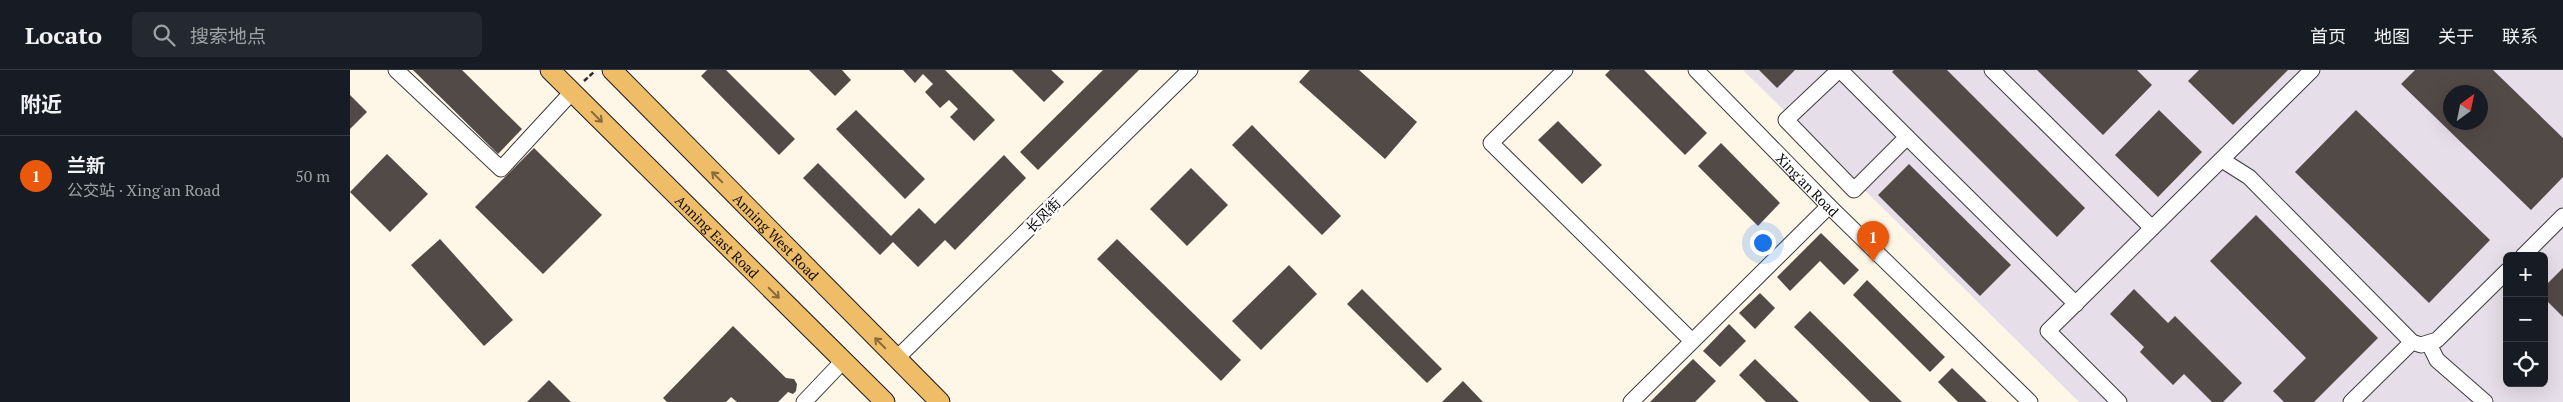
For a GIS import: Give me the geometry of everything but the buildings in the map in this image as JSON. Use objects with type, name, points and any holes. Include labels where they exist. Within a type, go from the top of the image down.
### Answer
[{"type":"main road","name":"Anning East Road","points":[[550,70],[885,402]]},
{"type":"main road","name":"Anning West Road","points":[[612,70],[940,402]]},
{"type":"street","points":[[396,70],[500,170],[572,92]]},
{"type":"street","name":"长风街","points":[[896,359],[1190,70]]},
{"type":"street","points":[[1565,70],[1491,143],[1692,341]]},
{"type":"street","name":"Xing'an Road","points":[[1696,70],[1829,206],[2030,402]]},
{"type":"street","points":[[1907,137],[1854,190],[1786,120],[1840,70],[2076,304]]},
{"type":"street","points":[[1992,70],[2152,228]]},
{"type":"street","points":[[2119,402],[2048,331],[2312,70]]},
{"type":"street","points":[[2222,160],[2249,177],[2412,342],[2429,344],[2437,340],[2503,275]]},
{"type":"street","points":[[1631,402],[1829,206]]},
{"type":"street","points":[[2527,252],[2563,216]]},
{"type":"street","points":[[2351,402],[2412,342]]},
{"type":"street","points":[[2429,344],[2437,360],[2485,402]]},
{"type":"street","points":[[804,402],[843,361]]},
{"type":"shaded area","points":[[1743,70],[2563,70],[2563,402],[2079,402]]},
{"type":"place","name":"兰新","points":[[1873,262]]}]
